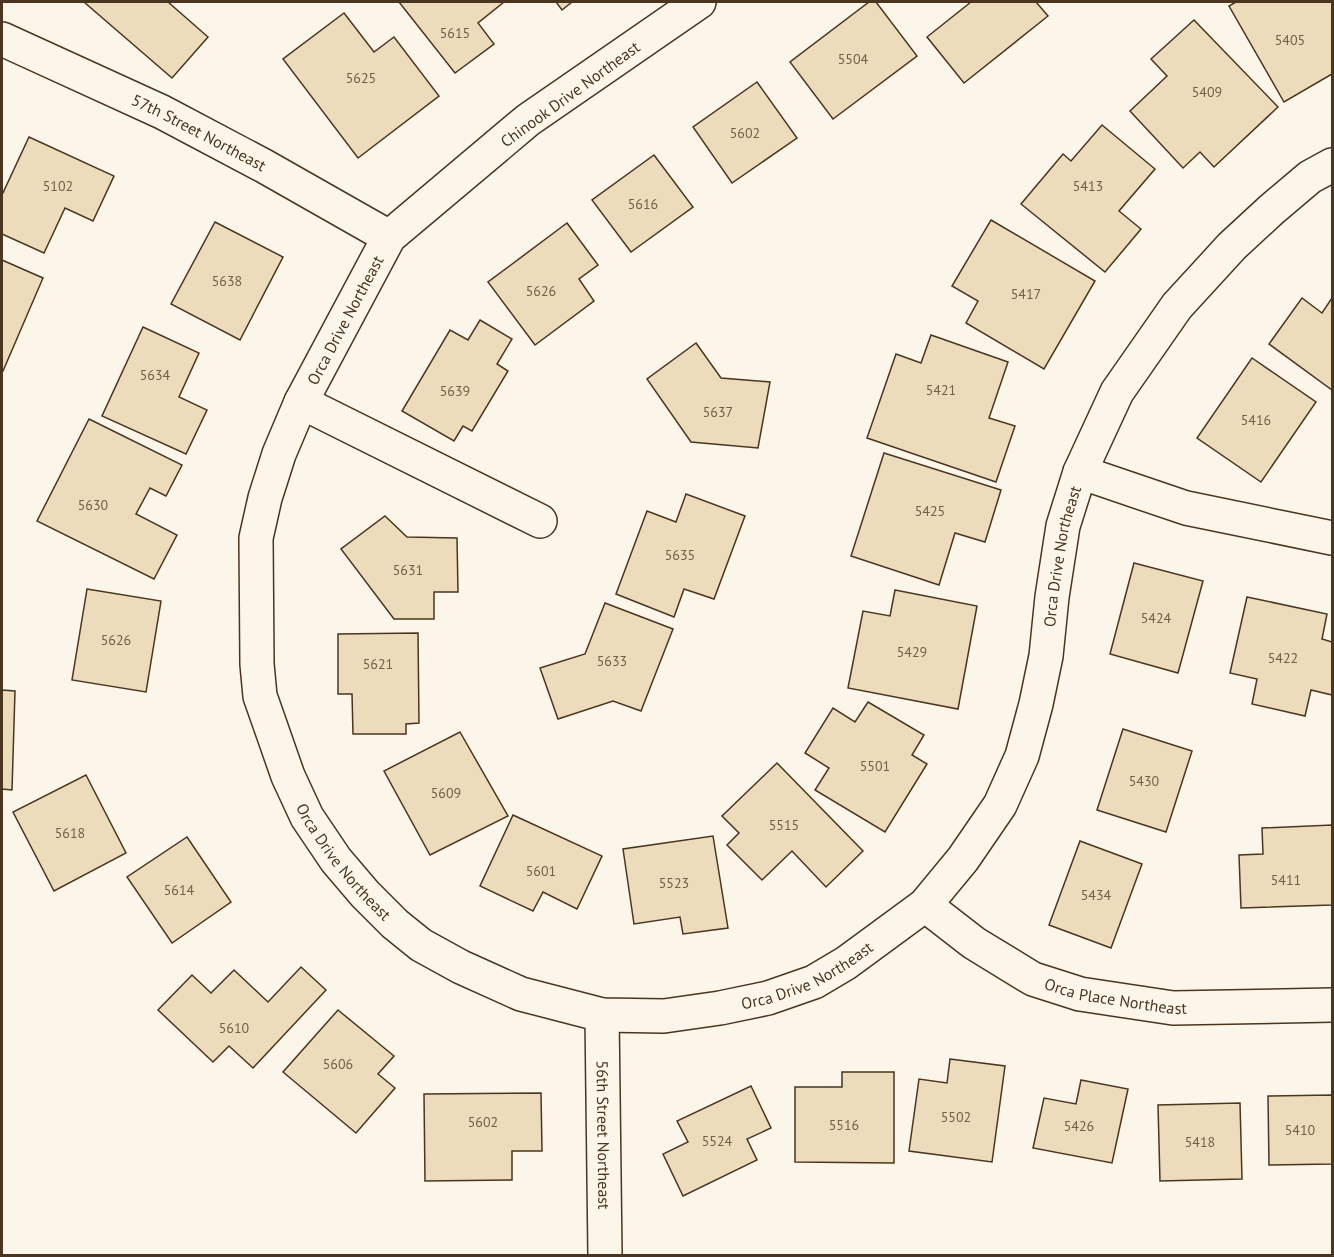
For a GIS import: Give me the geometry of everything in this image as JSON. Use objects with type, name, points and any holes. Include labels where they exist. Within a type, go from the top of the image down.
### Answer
[{"type":"street","name":"Chinook Drive Northeast","points":[[389,237],[528,120],[699,2]]},
{"type":"street","name":"57th Street Northeast","points":[[2,39],[162,112],[264,166],[389,237]]},
{"type":"street","name":"Orca Drive Northeast","points":[[389,237],[301,402],[279,454],[265,498],[256,538],[257,664],[260,696],[288,777],[307,818],[336,860],[365,894],[395,924],[421,945],[461,967],[521,994],[602,1015],[664,1016],[768,998],[814,982],[846,963],[925,905],[963,859],[1000,805],[1022,756],[1046,656],[1063,526],[1080,472],[1118,392],[1177,306],[1232,246],[1311,177],[1332,165]]},
{"type":"street","name":"Orca Drive Northeast","points":[[301,402],[540,521]]},
{"type":"street","points":[[1080,472],[1186,508],[1332,538]]},
{"type":"street","name":"Orca Place Northeast","points":[[925,905],[974,943],[1033,979],[1080,994],[1173,1008],[1332,1005]]},
{"type":"street","name":"56th Street Northeast","points":[[602,1015],[605,1256]]},
{"type":"building","points":[[84,2],[168,2],[208,37],[172,78]]},
{"type":"building","points":[[399,2],[504,2],[478,23],[494,44],[455,73]]},
{"type":"building","points":[[556,2],[572,2],[562,10]]},
{"type":"building","points":[[869,2],[876,2],[917,56],[833,119],[790,62]]},
{"type":"building","points":[[971,2],[1036,2],[1048,16],[964,83],[927,37]]},
{"type":"building","points":[[1236,2],[1332,2],[1332,74],[1284,102],[1229,6]]},
{"type":"building","points":[[344,13],[374,52],[394,37],[439,96],[358,158],[283,59]]},
{"type":"building","points":[[1194,20],[1278,107],[1214,167],[1200,152],[1183,168],[1130,111],[1167,76],[1151,59]]},
{"type":"building","points":[[757,82],[797,138],[732,183],[693,127]]},
{"type":"building","points":[[1102,125],[1155,169],[1119,211],[1141,229],[1105,272],[1021,204],[1063,154],[1071,161]]},
{"type":"building","points":[[29,137],[114,176],[93,221],[65,208],[44,253],[2,234],[2,195]]},
{"type":"building","points":[[654,155],[693,207],[631,252],[592,200]]},
{"type":"building","points":[[991,220],[1095,281],[1044,369],[966,323],[978,301],[952,286]]},
{"type":"building","points":[[215,222],[283,257],[240,340],[171,304]]},
{"type":"building","points":[[567,223],[598,265],[579,279],[594,301],[535,345],[488,282]]},
{"type":"building","points":[[2,260],[43,278],[3,371],[2,371]]},
{"type":"building","points":[[1302,298],[1322,313],[1332,298],[1332,390],[1269,344]]},
{"type":"building","points":[[480,320],[512,339],[497,364],[508,371],[472,431],[463,426],[454,441],[402,411],[450,330],[468,340]]},
{"type":"building","points":[[143,327],[199,353],[179,397],[207,410],[186,454],[102,416]]},
{"type":"building","points":[[931,335],[1008,362],[989,418],[1015,426],[996,482],[867,438],[896,354],[921,363]]},
{"type":"building","points":[[696,343],[721,378],[770,382],[758,448],[691,442],[647,379]]},
{"type":"building","points":[[1252,358],[1316,402],[1261,482],[1197,438]]},
{"type":"building","points":[[89,419],[182,465],[166,496],[150,488],[136,514],[177,535],[154,579],[37,521]]},
{"type":"building","points":[[884,453],[1001,490],[985,542],[955,533],[939,585],[851,556]]},
{"type":"building","points":[[686,494],[745,516],[714,599],[684,589],[674,617],[616,594],[647,511],[676,522]]},
{"type":"building","points":[[385,516],[407,537],[457,538],[458,592],[434,592],[434,619],[394,619],[341,549]]},
{"type":"building","points":[[1134,563],[1203,581],[1178,673],[1110,654]]},
{"type":"building","points":[[87,589],[161,601],[146,692],[72,680]]},
{"type":"building","points":[[895,590],[977,606],[958,709],[848,688],[863,611],[890,616]]},
{"type":"building","points":[[1247,597],[1327,614],[1322,639],[1332,642],[1332,695],[1311,690],[1305,716],[1252,704],[1257,679],[1230,673]]},
{"type":"building","points":[[605,603],[673,629],[641,711],[613,701],[558,719],[540,668],[585,654]]},
{"type":"building","points":[[418,633],[419,723],[406,724],[406,734],[353,734],[352,694],[338,694],[338,634]]},
{"type":"building","points":[[2,690],[15,691],[12,790],[2,789]]},
{"type":"building","points":[[868,702],[924,735],[912,755],[927,764],[885,832],[815,790],[829,768],[805,753],[833,708],[855,722]]},
{"type":"building","points":[[1123,729],[1192,751],[1166,832],[1097,810]]},
{"type":"building","points":[[460,732],[508,816],[430,855],[384,771]]},
{"type":"building","points":[[777,763],[863,851],[826,887],[792,851],[762,880],[727,845],[739,833],[722,816]]},
{"type":"building","points":[[86,775],[126,853],[54,891],[13,812]]},
{"type":"building","points":[[513,815],[602,856],[577,909],[543,892],[533,911],[480,886]]},
{"type":"building","points":[[1332,825],[1332,905],[1241,908],[1239,855],[1263,854],[1262,828]]},
{"type":"building","points":[[713,836],[728,928],[683,934],[680,917],[634,924],[623,849]]},
{"type":"building","points":[[187,837],[231,902],[172,943],[127,877]]},
{"type":"building","points":[[1080,841],[1142,864],[1111,948],[1049,925]]},
{"type":"building","points":[[301,967],[326,990],[253,1068],[229,1046],[213,1062],[158,1010],[192,975],[211,993],[234,970],[268,1002]]},
{"type":"building","points":[[338,1010],[394,1056],[378,1074],[395,1088],[356,1133],[283,1072]]},
{"type":"building","points":[[950,1059],[1005,1066],[992,1162],[909,1151],[919,1079],[947,1083]]},
{"type":"building","points":[[842,1072],[894,1072],[894,1163],[795,1162],[795,1087],[842,1087]]},
{"type":"building","points":[[1081,1080],[1128,1089],[1112,1163],[1033,1148],[1044,1098],[1076,1104]]},
{"type":"building","points":[[751,1086],[771,1128],[747,1139],[757,1160],[683,1196],[663,1154],[688,1142],[677,1121]]},
{"type":"building","points":[[541,1093],[542,1151],[512,1151],[512,1180],[425,1181],[424,1094]]},
{"type":"building","points":[[1332,1095],[1332,1164],[1269,1165],[1268,1096]]},
{"type":"building","points":[[1240,1103],[1242,1179],[1160,1181],[1158,1105]]}]
